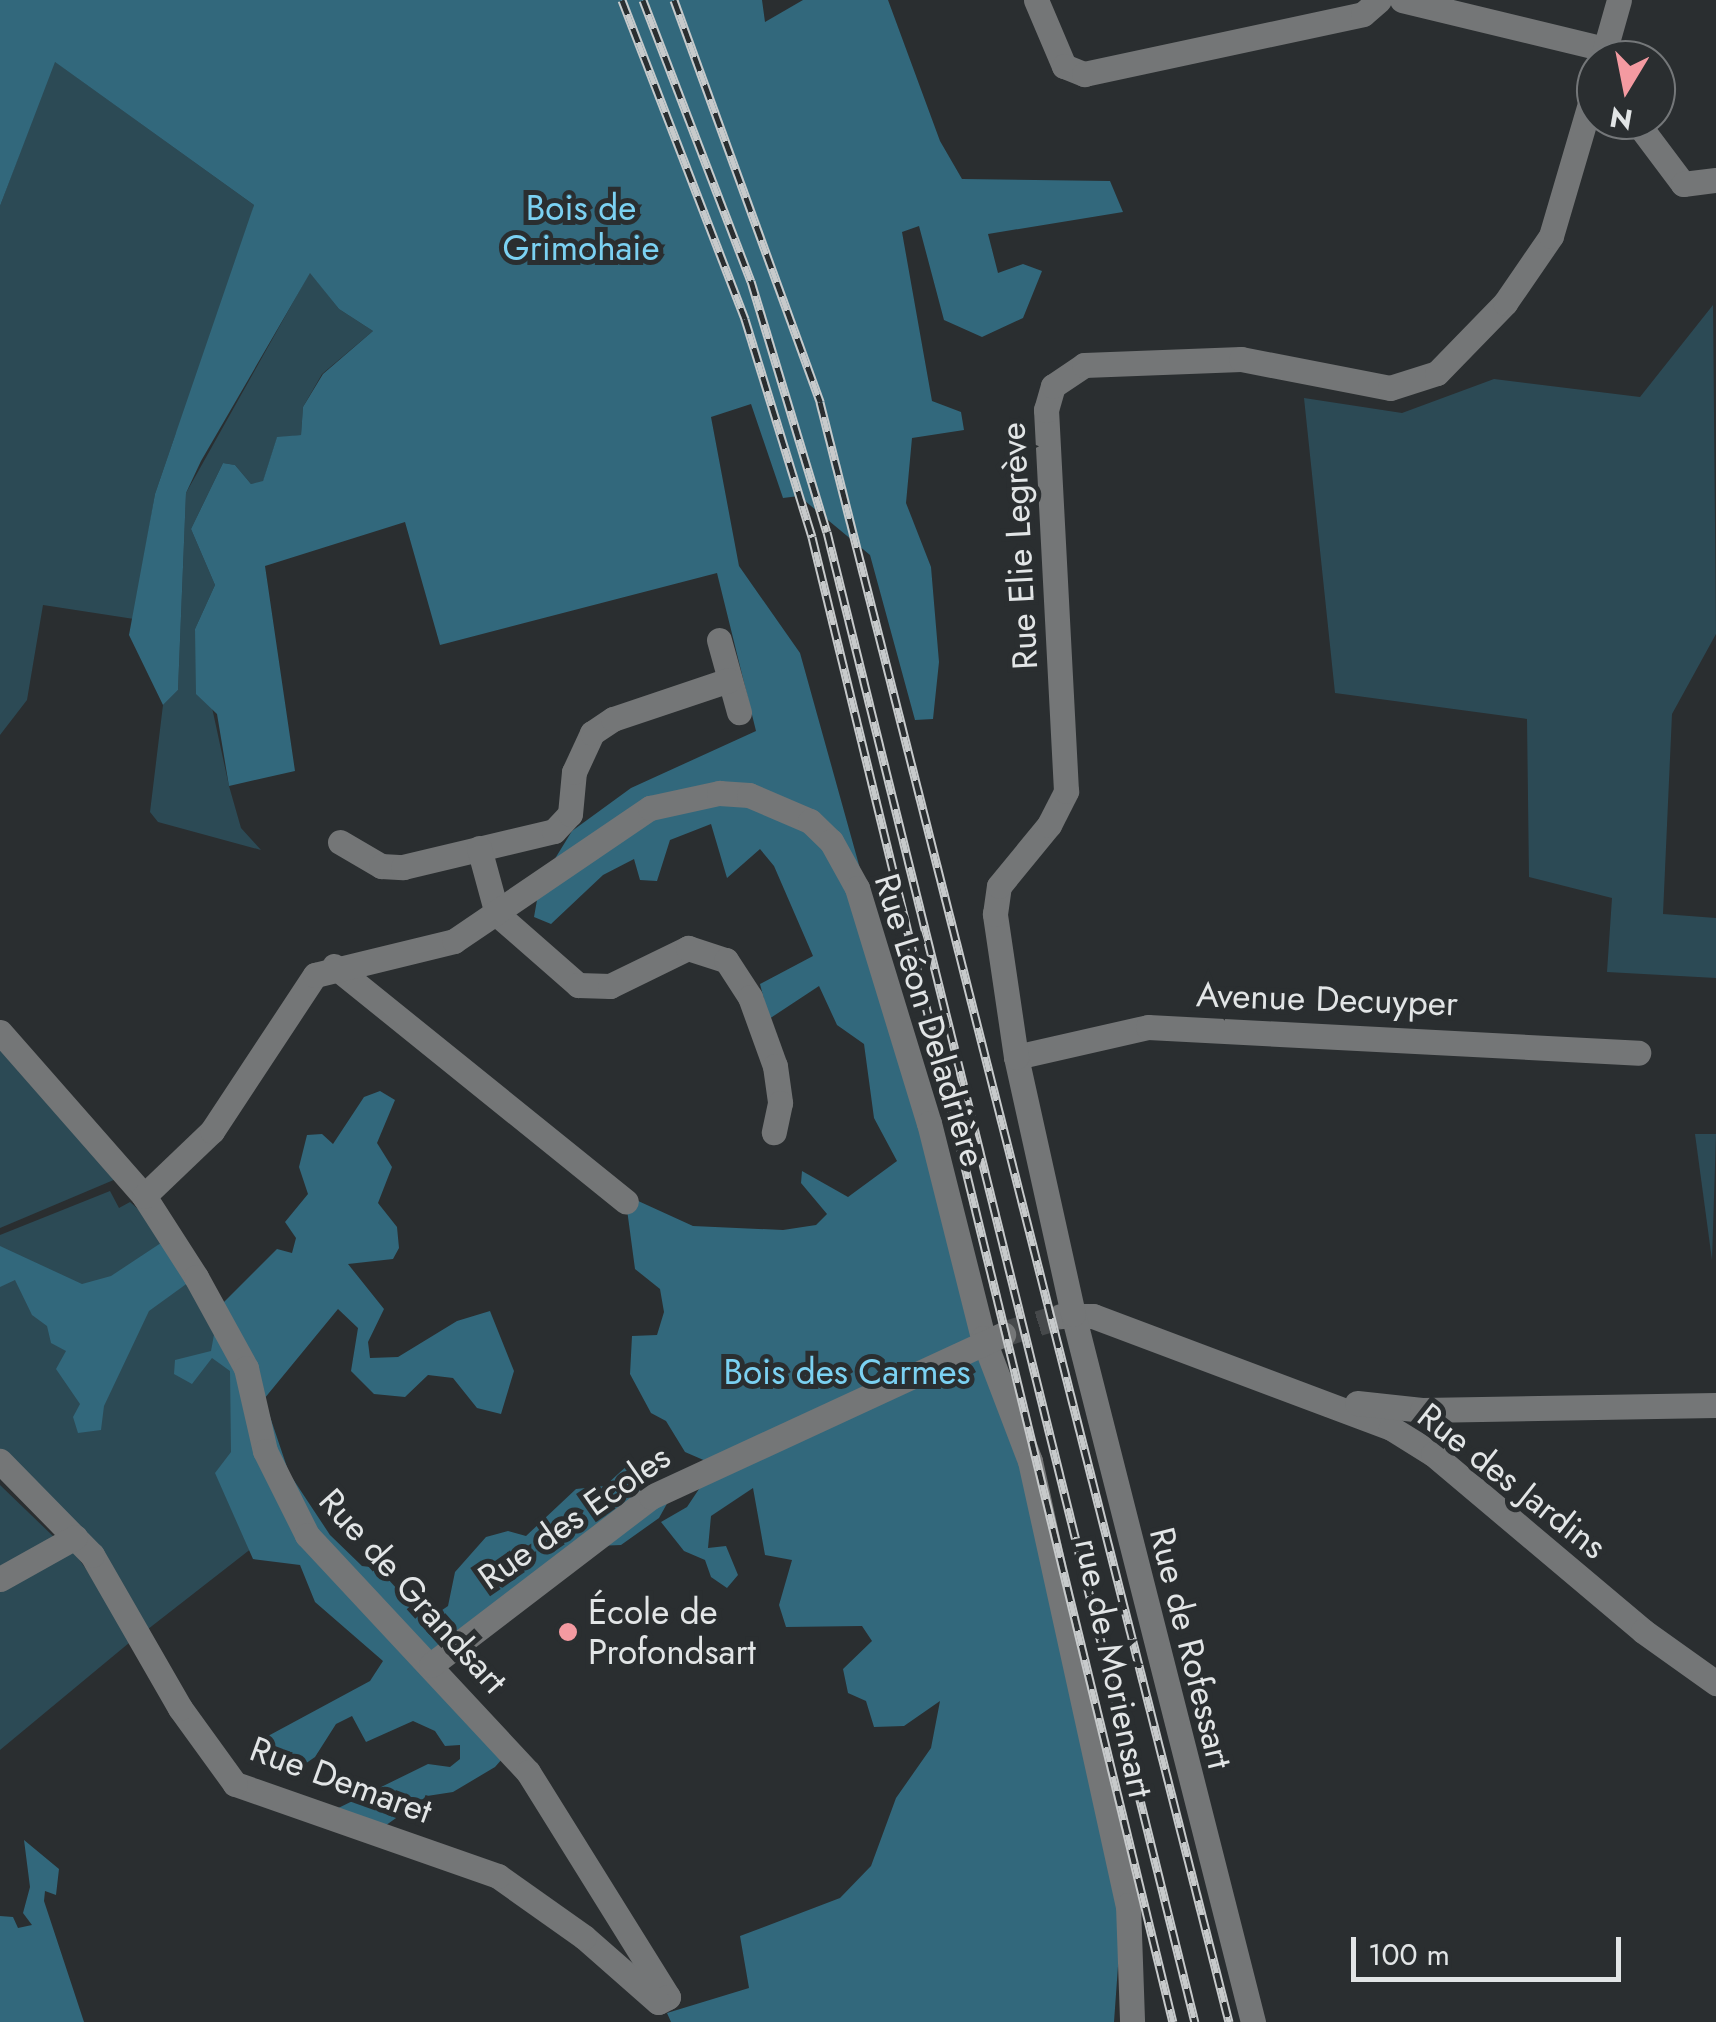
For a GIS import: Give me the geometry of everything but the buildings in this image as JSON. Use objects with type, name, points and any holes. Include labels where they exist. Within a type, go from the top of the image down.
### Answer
[{"type":"street","points":[[1036,0],[1064,66],[1084,74],[1362,14],[1379,0]]},
{"type":"street","points":[[1402,0],[1576,47]]},
{"type":"street","points":[[1608,40],[1619,0]]},
{"type":"street","name":"Rue Elie Legrève","points":[[1068,1306],[1016,1057],[995,914],[999,886],[1058,811],[1068,766],[1044,435],[1053,386],[1084,365],[1241,358],[1390,388],[1427,378],[1505,303],[1551,236],[1579,140]]},
{"type":"street","points":[[1650,140],[1683,184],[1716,180]]},
{"type":"street","points":[[720,640],[738,712]]},
{"type":"street","points":[[340,842],[380,866],[554,831],[570,814],[574,772],[592,734],[613,720],[729,680]]},
{"type":"street","name":"Rue Léon Deladrière","points":[[334,966],[434,948],[498,914],[618,825],[682,798],[749,795],[810,821],[831,840],[857,888],[993,1336]]},
{"type":"street","points":[[479,848],[498,914],[534,940],[572,982],[590,989],[610,986],[688,948],[726,960],[750,998],[775,1066],[780,1102],[774,1132]]},
{"type":"street","points":[[144,1196],[198,1148],[308,981],[334,966],[626,1202]]},
{"type":"street","name":"Avenue Decuyper","points":[[1016,1057],[1148,1027],[1638,1053]]},
{"type":"street","name":"Rue de Grandsart","points":[[0,1032],[144,1196],[246,1368],[265,1452],[294,1517],[548,1800],[666,1990],[668,1997],[655,1998]]},
{"type":"street","name":"Rue des Jardins","points":[[1068,1306],[1320,1398],[1433,1454],[1643,1631],[1716,1683]]},
{"type":"street","name":"Rue de Rofessart","points":[[1068,1306],[1254,2022]]},
{"type":"street","name":"Rue des Ecoles","points":[[431,1666],[651,1497],[836,1416],[993,1336]]},
{"type":"street","name":"rue de Moriensart","points":[[993,1336],[1030,1460],[1128,1905],[1132,2022]]},
{"type":"street","points":[[1320,1398],[1422,1410],[1716,1405]]},
{"type":"street","name":"Rue Demaret","points":[[0,1462],[75,1537],[134,1622],[212,1759],[235,1784],[498,1876],[655,1998]]},
{"type":"street","points":[[0,1579],[75,1537]]},
{"type":"shaded area","points":[[54,61],[254,205],[201,414],[176,433],[155,494],[134,619],[43,605],[27,700],[0,735],[0,206]]},
{"type":"shaded area","points":[[310,272],[339,309],[373,331],[322,374],[303,407],[301,435],[277,438],[263,482],[251,484],[235,465],[223,463],[191,529],[215,585],[195,629],[229,786],[241,828],[261,850],[158,822],[150,812],[163,705],[178,690],[186,493]]},
{"type":"shaded area","points":[[1713,305],[1716,634],[1672,714],[1663,914],[1716,918],[1716,978],[1607,972],[1612,898],[1529,877],[1527,719],[1335,693],[1304,398],[1402,413],[1494,379],[1640,397]]},
{"type":"shaded area","points":[[0,1046],[116,1179],[0,1228]]},
{"type":"shaded area","points":[[1695,1134],[1716,1134],[1712,1260]]},
{"type":"shaded area","points":[[110,1191],[119,1208],[130,1202],[145,1215],[197,1292],[242,1383],[252,1548],[143,1633],[0,1455],[0,1235]]},
{"type":"shaded area","points":[[0,1485],[55,1538],[0,1573]]},
{"type":"shaded area","points":[[71,1548],[135,1638],[0,1750],[0,1586]]},
{"type":"green space","name":"Bois de Grimohaie","points":[[0,0],[762,0],[765,22],[803,0],[888,0],[940,141],[962,179],[1110,181],[1123,212],[988,234],[998,273],[1023,264],[1042,271],[1023,318],[982,337],[944,320],[919,226],[902,232],[932,401],[961,412],[964,430],[912,438],[906,503],[931,567],[939,662],[933,719],[915,720],[870,555],[799,496],[783,498],[751,404],[711,417],[739,566],[800,653],[1031,1483],[1123,1896],[1114,2022],[671,2022],[667,2013],[749,1988],[740,1936],[840,1898],[871,1866],[896,1798],[931,1748],[940,1701],[904,1726],[874,1727],[866,1701],[848,1693],[843,1669],[872,1641],[862,1626],[786,1627],[779,1605],[792,1560],[765,1555],[753,1488],[711,1516],[708,1548],[726,1546],[738,1575],[727,1588],[711,1577],[705,1560],[684,1551],[661,1522],[687,1507],[715,1465],[685,1452],[666,1421],[651,1413],[630,1374],[632,1336],[657,1335],[664,1312],[660,1289],[635,1269],[626,1202],[636,1200],[693,1226],[783,1230],[816,1225],[827,1214],[801,1183],[802,1171],[848,1197],[897,1161],[874,1118],[864,1044],[837,1025],[819,986],[769,1019],[760,984],[813,956],[774,866],[760,849],[727,878],[711,824],[670,840],[657,881],[640,880],[634,859],[603,875],[551,924],[534,917],[540,883],[572,831],[631,788],[756,731],[717,573],[440,645],[405,522],[265,566],[295,771],[229,786],[217,714],[196,694],[195,629],[215,585],[191,529],[223,463],[235,465],[251,484],[263,481],[277,437],[301,435],[303,407],[323,374],[373,331],[339,309],[310,273],[201,461],[186,493],[178,690],[163,705],[129,635],[155,494],[254,205],[55,62],[0,206]]},
{"type":"green space","points":[[380,1091],[395,1100],[377,1143],[392,1167],[378,1203],[397,1227],[399,1248],[393,1259],[348,1264],[384,1309],[368,1342],[370,1358],[398,1357],[457,1321],[490,1311],[514,1371],[501,1414],[477,1408],[453,1378],[428,1375],[405,1397],[374,1394],[351,1371],[358,1328],[338,1309],[264,1399],[289,1473],[330,1535],[362,1566],[378,1568],[426,1621],[448,1606],[455,1572],[486,1537],[508,1531],[526,1536],[576,1489],[605,1486],[630,1463],[645,1478],[651,1497],[669,1500],[659,1518],[621,1545],[596,1546],[432,1665],[510,1750],[495,1767],[453,1792],[427,1796],[375,1833],[322,1816],[428,1764],[450,1767],[460,1759],[460,1745],[445,1746],[435,1731],[413,1721],[366,1742],[352,1716],[336,1724],[315,1757],[302,1766],[274,1760],[268,1736],[370,1681],[383,1661],[315,1602],[300,1565],[253,1559],[215,1473],[231,1452],[230,1371],[212,1358],[192,1384],[174,1374],[175,1360],[211,1351],[219,1307],[277,1249],[292,1253],[296,1238],[285,1222],[308,1194],[299,1167],[307,1135],[322,1134],[333,1144],[364,1097]]},
{"type":"green space","points":[[170,1237],[196,1277],[149,1311],[104,1406],[101,1430],[78,1433],[73,1417],[80,1404],[56,1369],[66,1351],[51,1343],[47,1326],[32,1315],[15,1280],[0,1287],[0,1246],[82,1284],[111,1276]]},
{"type":"green space","points":[[24,1840],[59,1869],[56,1895],[45,1891],[44,1901],[84,2022],[0,2022],[0,1916],[13,1917],[18,1928],[32,1925],[23,1913],[30,1887]]},
{"type":"tunnel","points":[[1003,1334],[1061,1316]]},
{"type":"railway","points":[[622,0],[745,319],[812,537],[1173,2022]]},
{"type":"railway","points":[[643,0],[751,281],[827,532],[1195,2022]]},
{"type":"railway","points":[[674,0],[820,402],[1229,2022]]},
{"type":"place","name":"École de Profondsart","points":[[568,1632]]},
{"type":"park label","name":"Bois des Carmes","points":[[847,1372]]}]
